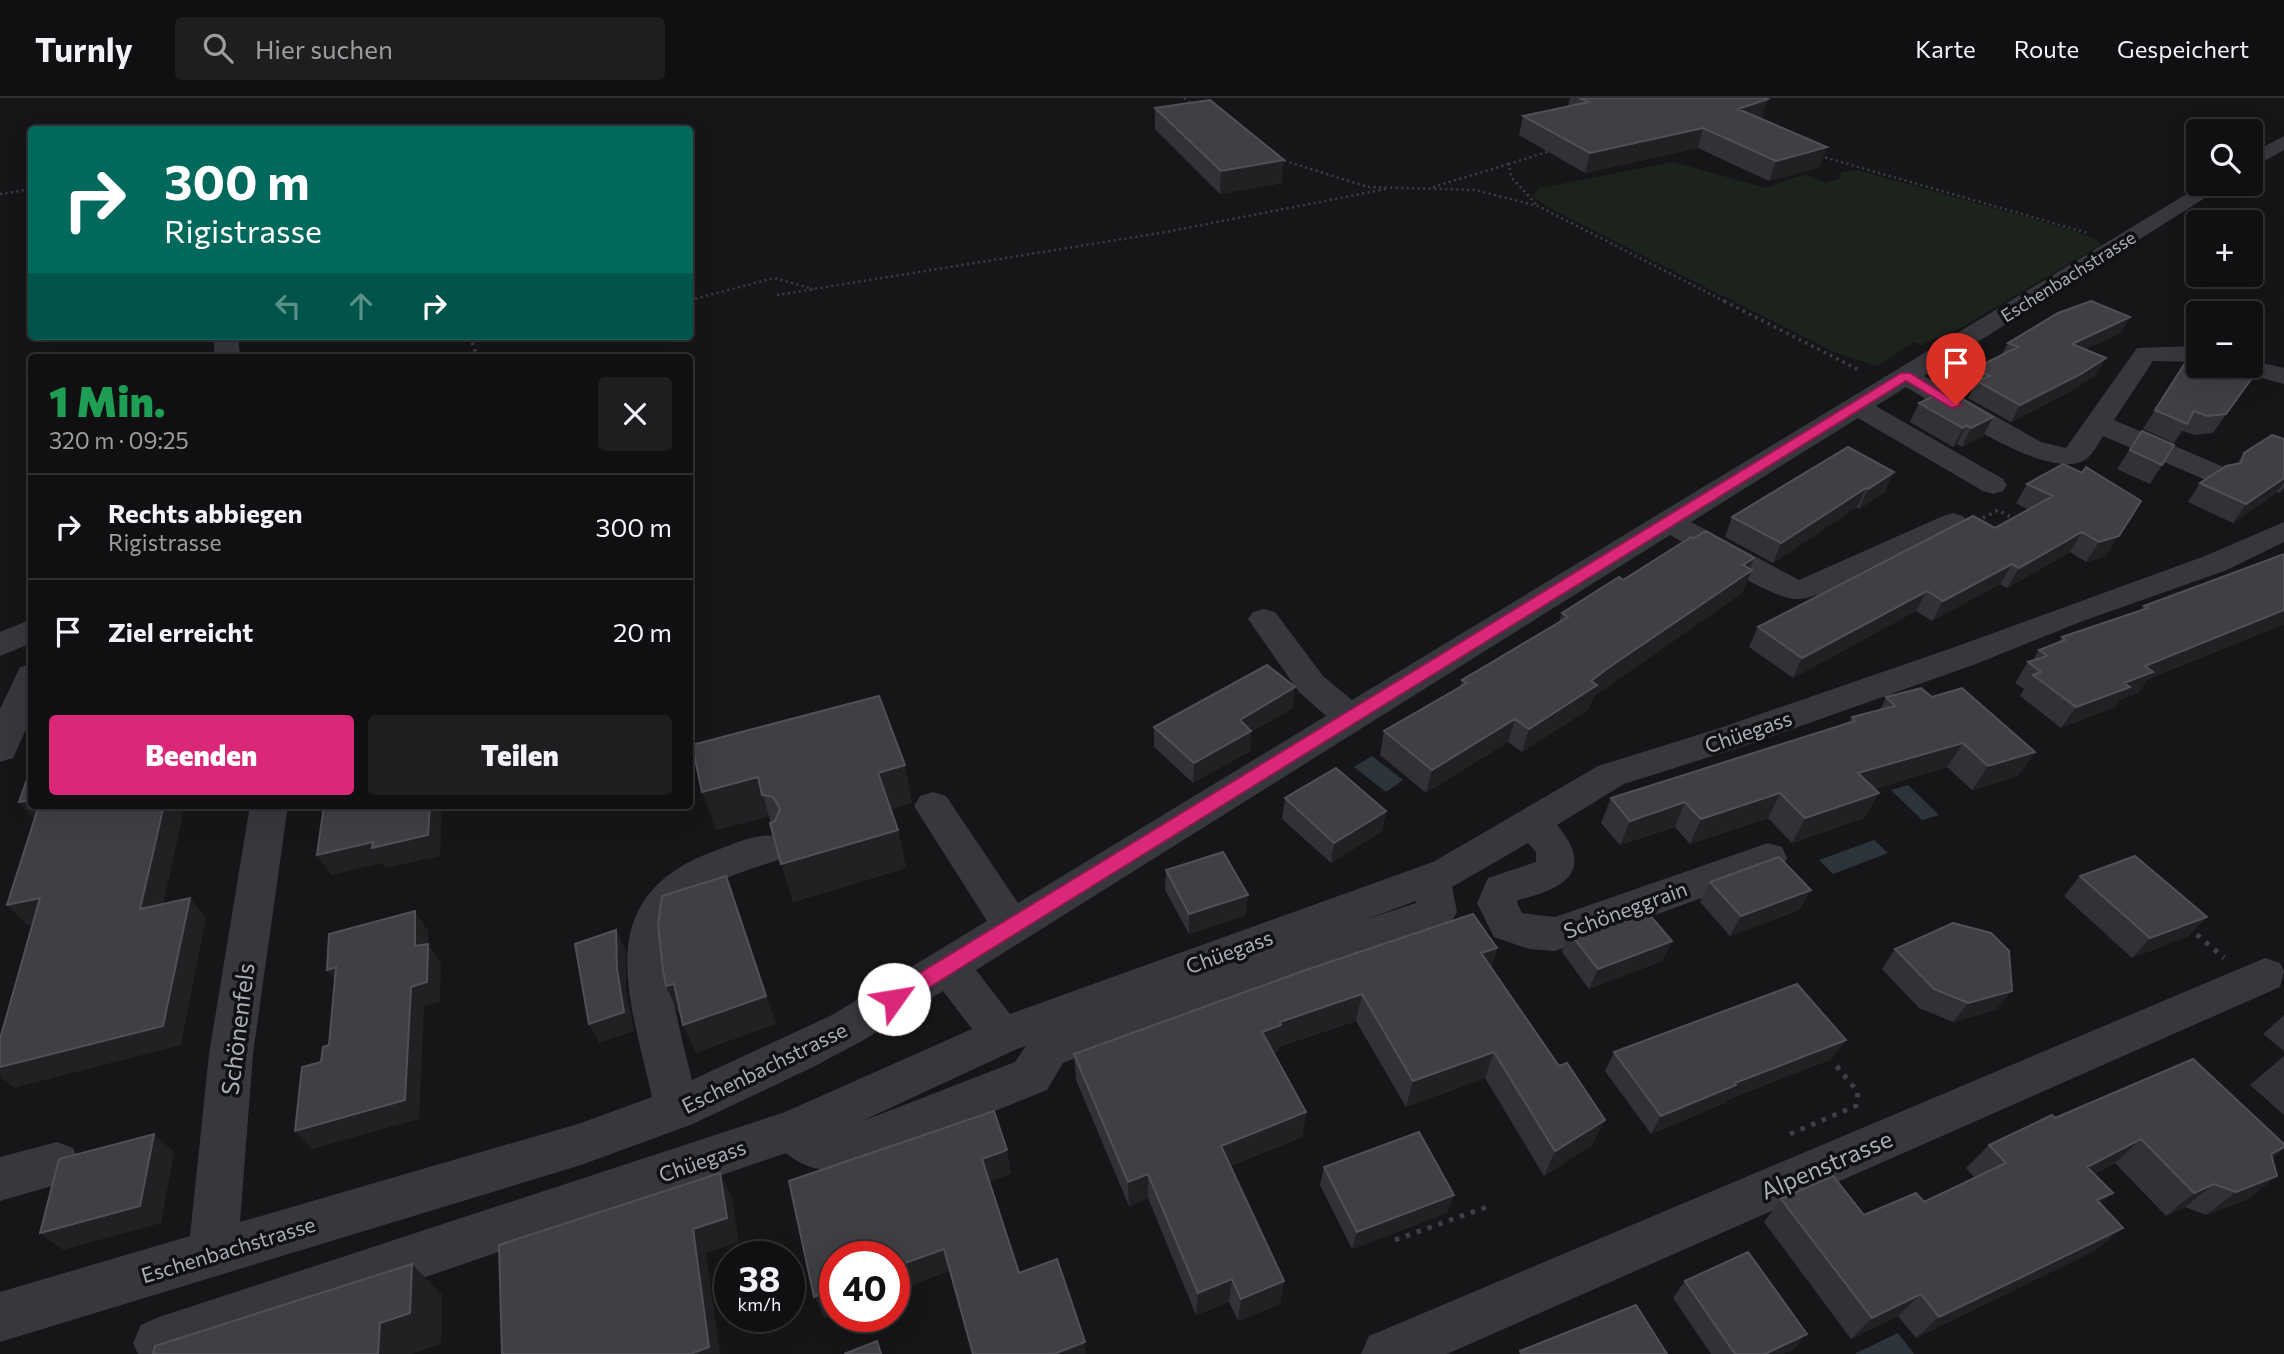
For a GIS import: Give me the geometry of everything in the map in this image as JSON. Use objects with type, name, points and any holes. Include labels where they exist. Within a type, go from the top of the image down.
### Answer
[{"type":"street","points":[[2263,155],[2284,142]]},
{"type":"street","name":"Eschenbachstrasse","points":[[0,1317],[581,1144],[677,1109],[824,1040],[1012,927],[2198,196]]},
{"type":"street","points":[[1898,381],[2042,453],[2074,455],[2146,353],[2186,354]]},
{"type":"street","points":[[2263,371],[2284,376]]},
{"type":"street","points":[[1856,406],[1993,485]]},
{"type":"street","points":[[2097,423],[2216,474]]},
{"type":"street","points":[[1669,522],[1771,580],[1800,590],[1815,586],[1953,522]]},
{"type":"street","name":"Chüegass","points":[[159,1343],[793,1130],[1002,1036],[1426,880],[1470,860],[1611,775],[1732,737],[1964,656],[2069,615],[2216,563],[2284,531]]},
{"type":"street","points":[[1264,619],[1311,684],[1351,718]]},
{"type":"street","points":[[0,645],[28,631]]},
{"type":"street","points":[[0,749],[28,684]]},
{"type":"street","points":[[933,806],[1012,927]]},
{"type":"street","name":"Schönenfels","points":[[213,1254],[231,1054],[268,809]]},
{"type":"street","name":"Schöneggrain","points":[[1532,821],[1555,849],[1555,868],[1547,877],[1502,889],[1497,903],[1508,925],[1529,932],[1555,934],[1768,858]]},
{"type":"street","points":[[677,1109],[655,1008],[649,949],[650,929],[657,913],[672,894],[693,878],[719,864],[770,848]]},
{"type":"street","points":[[793,1130],[814,1149],[849,1147],[1031,1076],[1048,1049],[1176,1000],[1437,912],[1435,892],[1426,880]]},
{"type":"street","points":[[948,966],[1002,1036]]},
{"type":"street","name":"Alpenstrasse","points":[[1387,1354],[2250,971]]},
{"type":"street","points":[[0,1180],[57,1164]]},
{"type":"path","points":[[1184,98],[1200,109]]},
{"type":"path","points":[[1428,188],[1563,148]]},
{"type":"path","points":[[1815,155],[2122,243]]},
{"type":"path","points":[[1269,156],[1368,187],[1475,190],[1538,206],[1898,381]]},
{"type":"path","points":[[1509,164],[1511,177],[1538,206]]},
{"type":"path","points":[[777,295],[1154,234],[1390,188]]},
{"type":"path","points":[[0,194],[28,190]]},
{"type":"path","points":[[693,299],[774,278],[814,289]]},
{"type":"path","points":[[1953,522],[1972,524],[1998,510],[2021,522]]},
{"type":"path","points":[[2182,922],[2250,971]]},
{"type":"path","points":[[1790,1134],[1856,1106],[1857,1092],[1834,1063]]},
{"type":"path","points":[[1395,1240],[1492,1205]]},
{"type":"shaded area","points":[[1673,162],[1766,188],[1805,174],[1825,183],[1841,178],[1841,172],[1858,170],[2068,229],[2093,238],[2101,245],[1964,326],[1921,345],[1914,342],[1877,366],[1834,352],[1547,207],[1533,196],[1540,188]]},
{"type":"shaded area","points":[[1372,756],[1403,780],[1386,792],[1354,767]]},
{"type":"shaded area","points":[[1908,785],[1939,815],[1922,820],[1891,790]]},
{"type":"shaded area","points":[[1874,840],[1888,853],[1833,874],[1819,860]]},
{"type":"shaded area","points":[[1898,1333],[1914,1354],[1856,1354],[1856,1353]]},
{"type":"building","points":[[1579,98],[1766,98],[1768,99],[1738,109],[1827,147],[1776,161],[1703,128],[1590,153],[1523,116],[1589,102]]},
{"type":"building","points":[[1210,100],[1284,160],[1221,171],[1155,108]]},
{"type":"building","points":[[2091,301],[2130,317],[2072,344],[2106,358],[2020,405],[1977,381],[1990,376],[1974,369],[2018,347],[2008,343],[2058,313]]},
{"type":"building","points":[[2186,362],[2186,378],[2252,378],[2226,414],[2207,416],[2194,411],[2187,424],[2155,410]]},
{"type":"building","points":[[1947,390],[1993,417],[1971,428],[1967,425],[1963,428],[1919,403]]},
{"type":"building","points":[[2142,431],[2174,445],[2162,465],[2130,450]]},
{"type":"building","points":[[2272,435],[2284,439],[2284,478],[2246,504],[2200,483],[2226,466],[2241,463],[2244,453]]},
{"type":"building","points":[[1848,447],[1894,472],[1781,543],[1732,517]]},
{"type":"building","points":[[2063,464],[2082,473],[2086,467],[2141,501],[2119,536],[2099,542],[2082,532],[2019,568],[2012,564],[1943,601],[1927,591],[1802,658],[1758,627],[1973,516],[1995,528],[2053,496],[2027,484]]},
{"type":"building","points":[[1706,531],[1754,558],[1743,565],[1752,570],[1608,668],[1591,681],[1597,685],[1529,729],[1515,719],[1432,770],[1384,731],[1467,683],[1462,680],[1568,617],[1562,613],[1619,577],[1623,580],[1691,537]]},
{"type":"building","points":[[2284,554],[2284,610],[2145,666],[2153,672],[2124,683],[2130,687],[2076,707],[2033,675],[2041,672],[2028,662],[2047,656],[2039,650],[2065,640],[2062,637],[2148,608],[2144,606]]},
{"type":"building","points":[[1267,665],[1295,687],[1240,720],[1251,731],[1194,763],[1154,727]]},
{"type":"building","points":[[1921,688],[1932,697],[1962,688],[2035,752],[1988,766],[1963,743],[1858,773],[1879,793],[1805,818],[1780,793],[1701,819],[1685,802],[1630,821],[1611,798],[1855,721],[1852,717],[1895,706],[1886,697]]},
{"type":"building","points":[[879,696],[905,765],[878,773],[898,830],[781,864],[770,823],[775,821],[780,809],[773,797],[762,795],[758,777],[702,792],[693,745]]},
{"type":"building","points":[[1336,768],[1386,811],[1334,843],[1285,798]]},
{"type":"building","points":[[28,776],[28,801],[19,802]]},
{"type":"building","points":[[38,809],[163,809],[140,909],[190,898],[163,1026],[0,1067],[0,1039],[40,898],[7,905]]},
{"type":"building","points":[[323,809],[430,809],[428,835],[372,848],[373,842],[317,855]]},
{"type":"building","points":[[1223,852],[1248,895],[1189,914],[1166,870]]},
{"type":"building","points":[[2135,856],[2207,917],[2150,938],[2080,876]]},
{"type":"building","points":[[1779,857],[1811,890],[1741,916],[1710,882]]},
{"type":"building","points":[[726,876],[766,996],[683,1025],[674,984],[666,986],[663,970],[658,925],[662,896]]},
{"type":"building","points":[[1642,906],[1672,941],[1598,969],[1569,932]]},
{"type":"building","points":[[415,911],[415,946],[428,944],[427,982],[411,987],[405,1100],[295,1131],[302,1067],[321,1062],[323,1047],[329,1045],[336,967],[327,970],[329,934]]},
{"type":"building","points":[[1473,914],[1497,948],[1481,953],[1559,1066],[1567,1063],[1605,1120],[1555,1151],[1494,1052],[1413,1081],[1362,994],[1280,1022],[1281,1025],[1262,1032],[1306,1112],[1221,1146],[1284,1281],[1241,1299],[1232,1279],[1198,1293],[1148,1174],[1128,1182],[1074,1054],[1306,970]]},
{"type":"building","points":[[1953,923],[1991,933],[2009,951],[2012,991],[1968,1003],[1934,989],[1895,949]]},
{"type":"building","points":[[616,930],[617,969],[624,1012],[589,1024],[575,944]]},
{"type":"building","points":[[1797,984],[1846,1040],[1735,1083],[1736,1085],[1661,1116],[1614,1052]]},
{"type":"building","points":[[2193,1059],[2284,1144],[2284,1147],[2271,1154],[2277,1176],[2236,1192],[2214,1184],[2194,1193],[2141,1139],[2087,1167],[2113,1193],[2097,1200],[2123,1228],[1939,1317],[1921,1294],[1872,1318],[1781,1199],[1833,1176],[1864,1215],[1916,1193],[1924,1202],[2006,1163],[1989,1145],[2052,1115],[2055,1118]]},
{"type":"building","points":[[994,1111],[1007,1150],[982,1159],[1019,1273],[1057,1259],[1085,1342],[1054,1354],[973,1354],[944,1249],[910,1261],[910,1241],[819,1241],[819,1295],[814,1297],[805,1255],[805,1241],[802,1241],[789,1181]]},
{"type":"building","points":[[1419,1132],[1454,1195],[1357,1232],[1324,1167]]},
{"type":"building","points":[[154,1134],[140,1206],[40,1233],[59,1159]]},
{"type":"building","points":[[720,1173],[727,1218],[693,1229],[709,1347],[690,1354],[502,1354],[499,1245]]},
{"type":"building","points":[[1748,1252],[1807,1334],[1765,1354],[1735,1354],[1685,1281]]},
{"type":"building","points":[[412,1264],[410,1313],[380,1323],[378,1354],[153,1354],[155,1346]]},
{"type":"building","points":[[1636,1305],[1667,1354],[1521,1354],[1520,1351]]},
{"type":"building","points":[[877,1341],[881,1354],[844,1354]]},
{"type":"route","points":[[894,999],[1905,376],[1956,405]]}]
